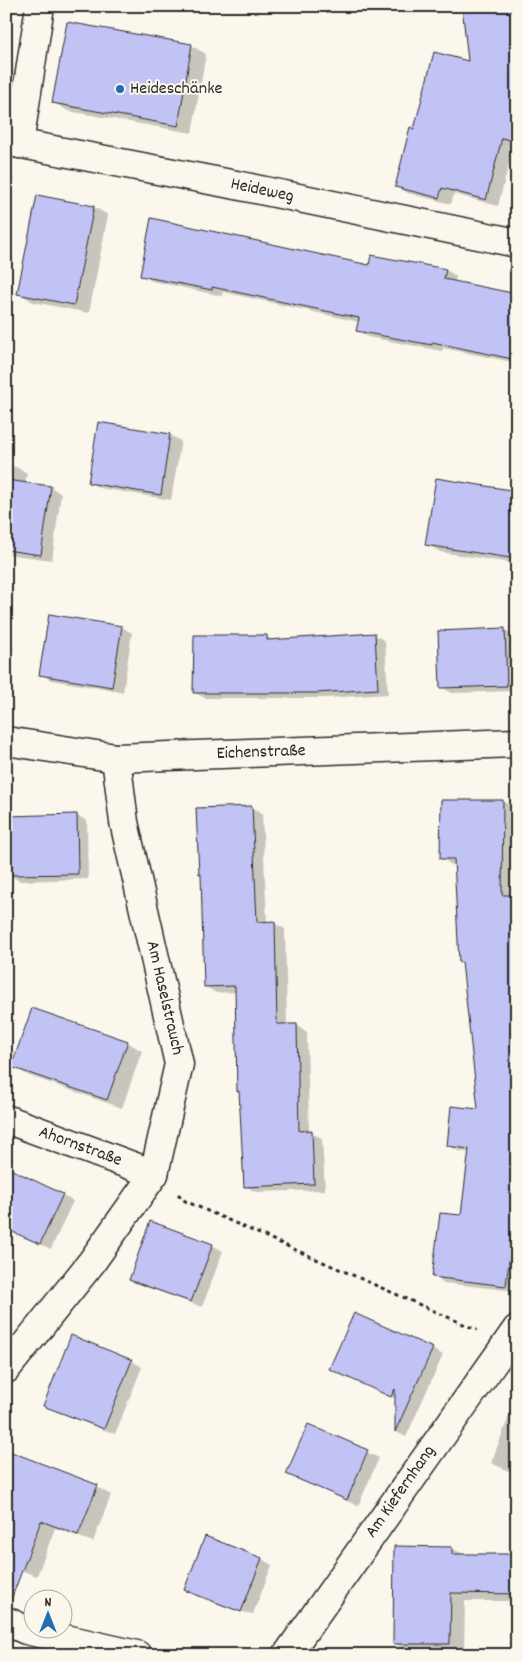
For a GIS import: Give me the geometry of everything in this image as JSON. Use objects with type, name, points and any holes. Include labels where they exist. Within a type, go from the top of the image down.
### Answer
[{"type":"street","points":[[13,142],[40,6]]},
{"type":"street","name":"Heideweg","points":[[13,142],[236,185],[517,243]]},
{"type":"street","name":"Eichenstraße","points":[[6,740],[116,758],[517,743]]},
{"type":"street","name":"Am Haselstrauch","points":[[6,1369],[91,1263],[154,1174],[179,1064],[124,822],[116,758]]},
{"type":"street","name":"Ahornstraße","points":[[6,1119],[154,1174]]},
{"type":"street","name":"Am Kiefernhang","points":[[287,1655],[511,1336]]},
{"type":"street","points":[[6,1621],[26,1630],[137,1655]]},
{"type":"path","points":[[154,1174],[185,1201],[511,1336]]},
{"type":"building","points":[[462,6],[517,6],[517,142],[502,138],[486,200],[442,188],[439,198],[395,187],[410,127],[414,129],[434,52],[468,61]]},
{"type":"building","points":[[67,22],[192,44],[178,126],[52,103]]},
{"type":"building","points":[[37,195],[94,206],[74,305],[17,294]]},
{"type":"building","points":[[151,218],[369,265],[371,255],[446,269],[444,279],[517,294],[517,360],[432,342],[432,345],[356,331],[359,318],[212,287],[212,290],[140,276]]},
{"type":"building","points":[[98,422],[170,434],[161,495],[88,483]]},
{"type":"building","points":[[436,478],[517,491],[517,559],[425,545]]},
{"type":"building","points":[[6,480],[51,486],[41,555],[6,550]]},
{"type":"building","points":[[49,614],[122,626],[112,687],[39,675]]},
{"type":"building","points":[[505,628],[507,686],[440,688],[438,631]]},
{"type":"building","points":[[375,633],[378,689],[316,693],[193,693],[194,635],[267,635],[267,640]]},
{"type":"building","points":[[441,800],[503,800],[502,895],[517,895],[517,1196],[506,1286],[432,1277],[440,1213],[461,1215],[469,1149],[447,1146],[451,1106],[478,1109],[462,962],[459,963],[454,859],[440,859]]},
{"type":"building","points":[[252,806],[257,922],[275,921],[277,1024],[297,1024],[299,1131],[312,1130],[314,1184],[244,1187],[239,1091],[237,1092],[235,986],[204,987],[201,874],[199,874],[196,808]]},
{"type":"building","points":[[77,814],[78,874],[8,875],[7,816]]},
{"type":"building","points":[[32,1008],[128,1041],[107,1100],[11,1067]]},
{"type":"building","points":[[6,1167],[63,1194],[40,1244],[6,1229]]},
{"type":"building","points":[[150,1221],[213,1244],[191,1302],[129,1280]]},
{"type":"building","points":[[354,1313],[433,1348],[395,1432],[395,1389],[391,1397],[329,1369]]},
{"type":"building","points":[[71,1335],[132,1360],[104,1429],[43,1406]]},
{"type":"building","points":[[308,1424],[368,1450],[347,1500],[286,1474]]},
{"type":"building","points":[[6,1450],[98,1485],[78,1535],[41,1521],[9,1605],[6,1604]]},
{"type":"building","points":[[205,1536],[262,1558],[241,1612],[184,1590]]},
{"type":"building","points":[[394,1546],[452,1547],[452,1554],[517,1554],[517,1594],[451,1593],[450,1644],[393,1644]]},
{"type":"place","name":"Heideschänke","points":[[120,89]]}]
